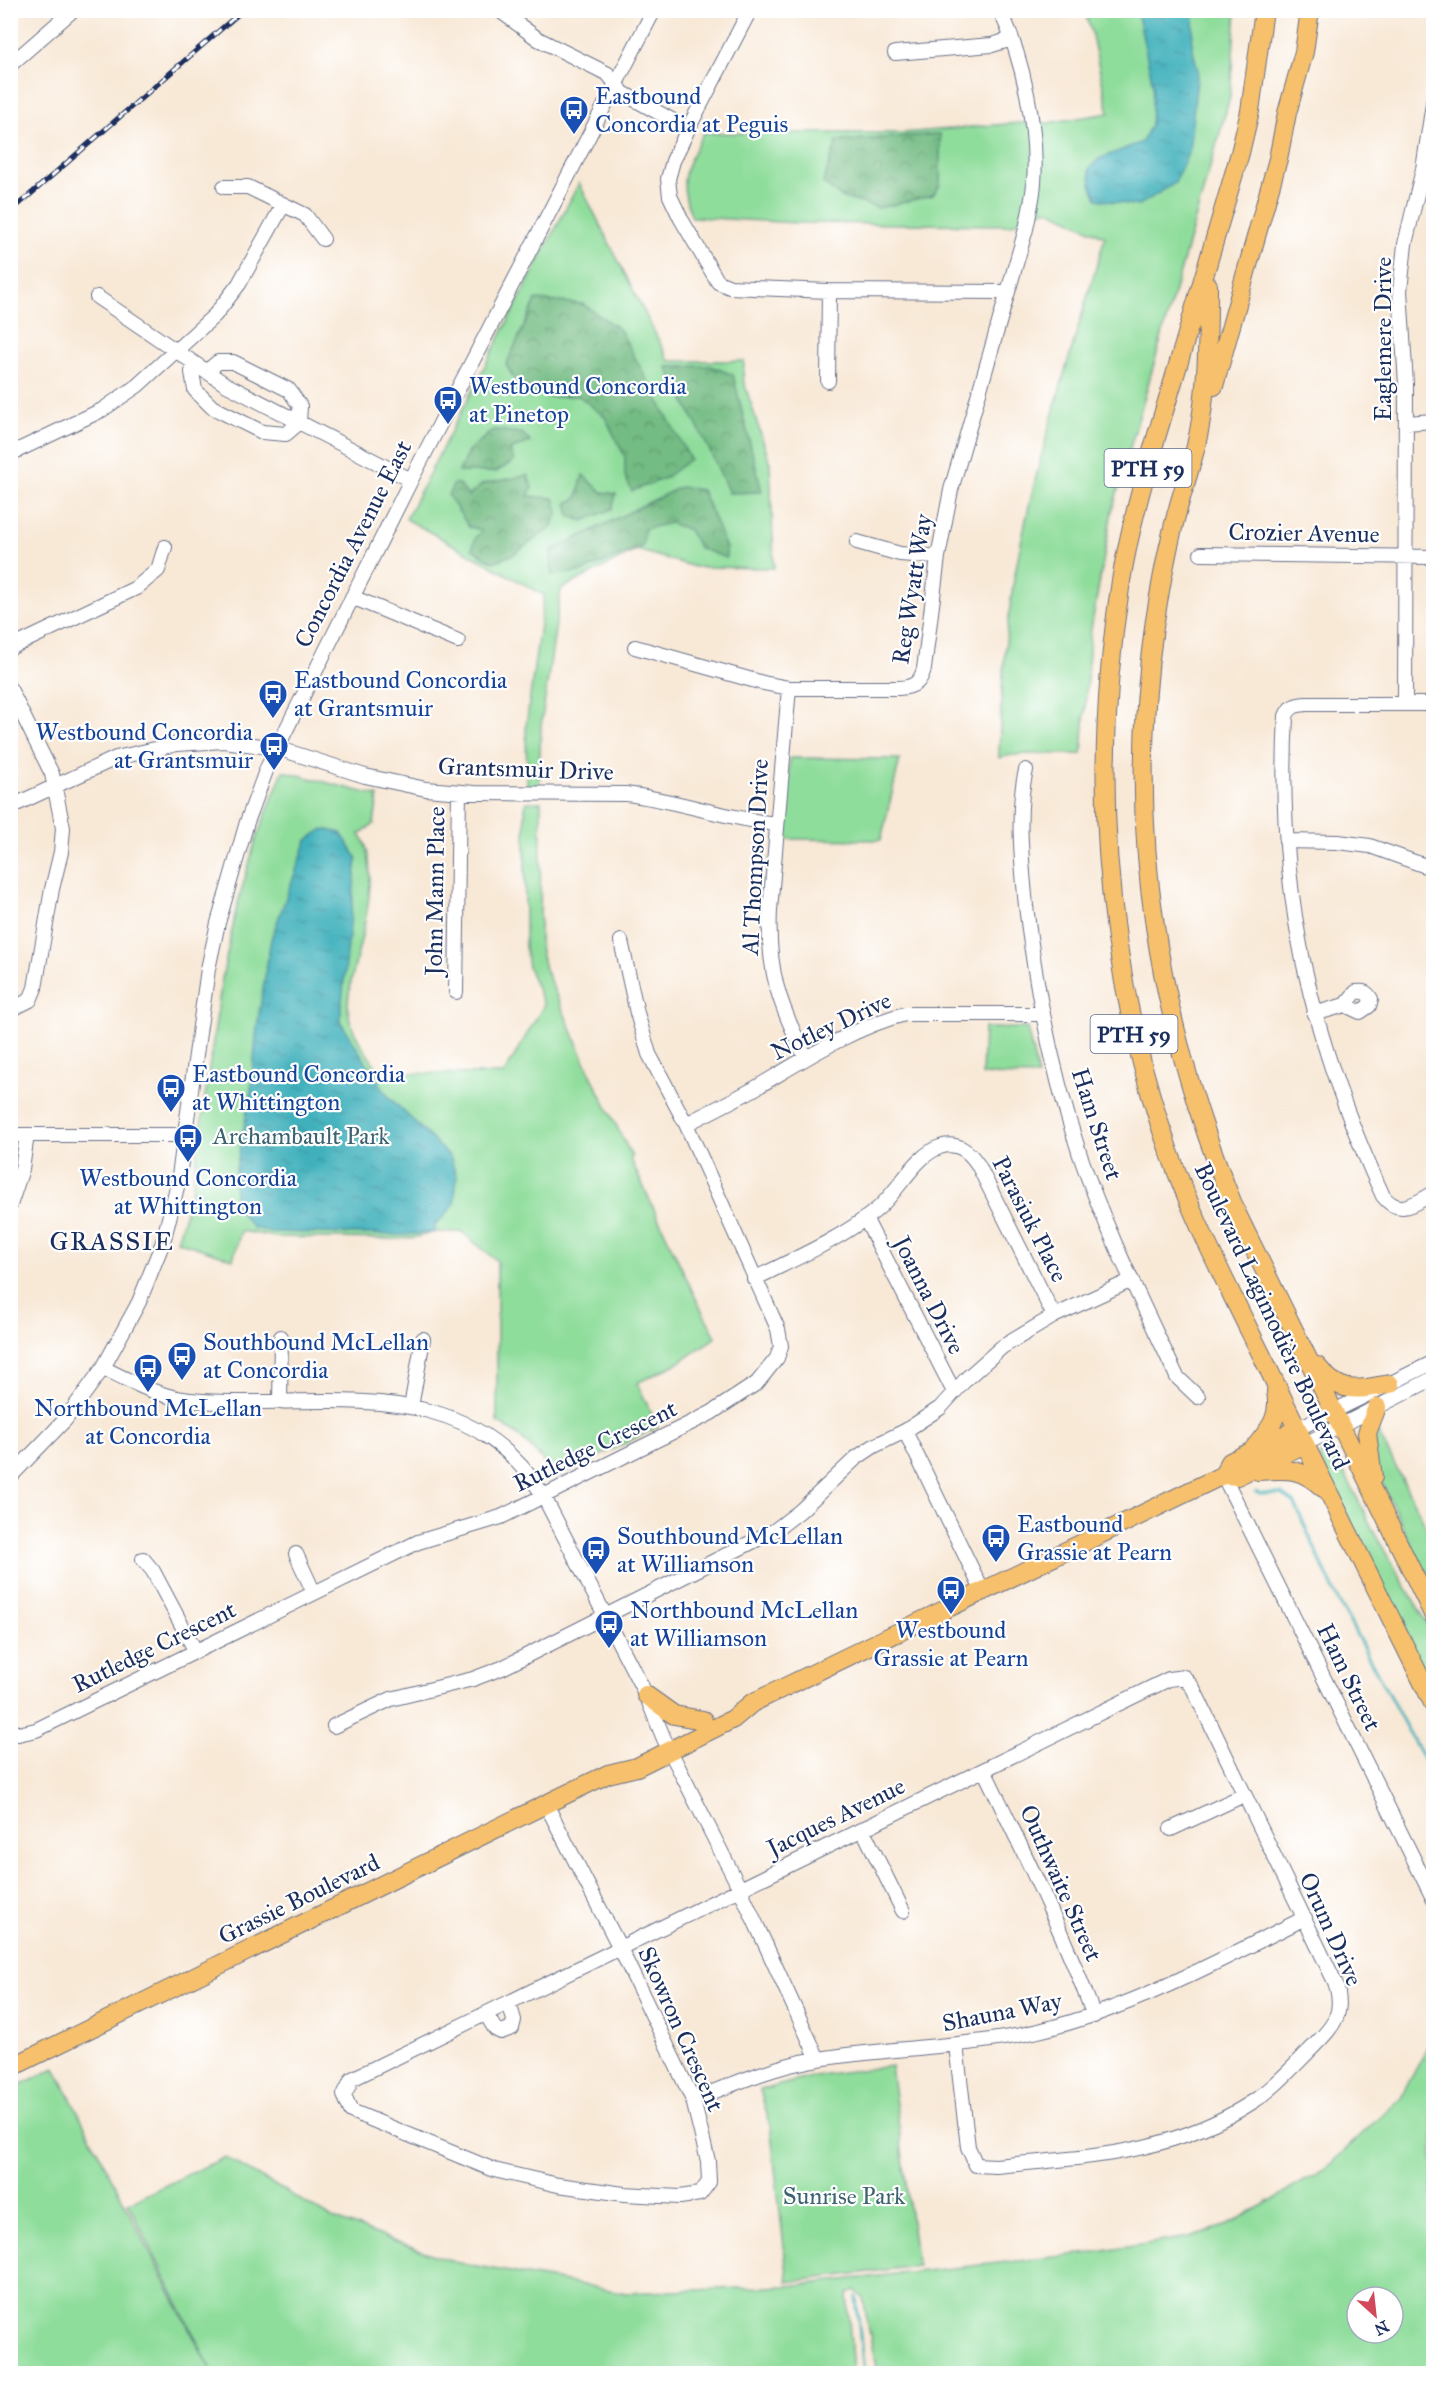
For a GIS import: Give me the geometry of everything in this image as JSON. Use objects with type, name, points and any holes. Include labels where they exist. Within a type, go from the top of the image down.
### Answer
[{"type":"main road","points":[[1250,111],[1253,10]]},
{"type":"main road","name":"Boulevard Lagimodière Boulevard","points":[[1264,10],[1250,111],[1148,466],[1122,577],[1106,707],[1105,821],[1109,884],[1116,941],[1145,1075],[1161,1127],[1198,1225],[1434,1705]]},
{"type":"main road","points":[[1196,444],[1267,201],[1304,52],[1310,10]]},
{"type":"main road","name":"Boulevard Lagimodière Boulevard","points":[[1209,259],[1207,375],[1196,444],[1173,528],[1154,627],[1147,698],[1144,770],[1149,883],[1161,968],[1176,1038],[1192,1094],[1237,1214],[1434,1616]]},
{"type":"main road","points":[[1303,1349],[1334,1384],[1358,1390],[1390,1384]]},
{"type":"main road","points":[[1252,1451],[1275,1419],[1278,1407],[1276,1391],[1264,1362]]},
{"type":"main road","points":[[1377,1407],[1368,1428],[1367,1441],[1379,1506]]},
{"type":"main road","name":"Grassie Boulevard","points":[[1223,1474],[1230,1462],[1252,1451],[1301,1437]]},
{"type":"main road","name":"Grassie Boulevard","points":[[10,2068],[608,1774],[631,1755],[667,1745],[733,1719],[752,1703],[982,1590],[1223,1474],[1237,1476],[1301,1437]]},
{"type":"main road","points":[[1247,1471],[1284,1469],[1303,1472],[1314,1479],[1331,1498]]},
{"type":"main road","points":[[646,1695],[674,1715],[703,1720]]},
{"type":"main road","name":"Grassie Boulevard","points":[[667,1745],[703,1720],[728,1708],[752,1703]]},
{"type":"street","points":[[10,65],[73,10]]},
{"type":"street","points":[[499,10],[538,39],[608,74],[623,93],[688,129]]},
{"type":"street","name":"Concordia Avenue East","points":[[10,1477],[64,1420],[103,1368],[139,1302],[163,1242],[178,1183],[208,969],[218,922],[247,822],[277,748],[411,480],[654,10]]},
{"type":"street","points":[[750,10],[688,129],[673,161],[668,179],[670,196],[681,219],[718,282],[730,287],[829,291],[1007,292]]},
{"type":"street","name":"Reg Wyatt Way","points":[[635,647],[746,679],[789,688],[899,688],[911,687],[921,680],[938,557],[951,490],[1026,229],[1034,185],[1035,152],[1032,123],[1012,39],[1000,10]]},
{"type":"street","points":[[895,53],[992,45],[1012,39]]},
{"type":"street","name":"Eaglemere Drive","points":[[1406,704],[1406,384],[1401,291],[1405,244],[1423,169],[1434,96]]},
{"type":"street","points":[[224,187],[248,187],[305,215],[323,239]]},
{"type":"street","points":[[10,454],[102,410],[137,386],[215,315],[239,284],[283,205]]},
{"type":"street","points":[[828,381],[829,291]]},
{"type":"street","points":[[97,297],[200,368],[299,423],[411,480]]},
{"type":"street","points":[[218,362],[233,362],[289,390],[300,406],[299,423],[286,434],[262,432],[212,406],[195,390],[192,372],[200,368],[218,362]]},
{"type":"street","points":[[1406,423],[1434,421]]},
{"type":"street","points":[[857,542],[900,554],[938,557]]},
{"type":"street","points":[[10,648],[135,588],[158,570],[165,547]]},
{"type":"street","name":"Crozier Avenue","points":[[1201,554],[1407,557]]},
{"type":"street","points":[[1407,557],[1434,557]]},
{"type":"street","points":[[352,597],[458,641]]},
{"type":"street","name":"Al Thompson Drive","points":[[789,688],[769,921],[770,960],[778,999],[806,1058]]},
{"type":"street","points":[[10,689],[52,774],[63,828],[62,852],[52,889],[35,988],[30,1000],[18,1006],[10,1006]]},
{"type":"street","points":[[1434,704],[1306,704],[1295,706],[1288,710],[1286,716],[1285,776],[1286,841],[1295,922],[1314,1014],[1346,1111],[1383,1196],[1393,1207],[1401,1208],[1434,1193]]},
{"type":"street","name":"Grantsmuir Drive","points":[[10,807],[116,758],[156,747],[224,741],[277,748],[365,776],[426,789],[459,792],[637,795],[729,818],[777,824]]},
{"type":"street","name":"Ham Street","points":[[1026,770],[1022,789],[1023,874],[1031,949],[1050,1051],[1077,1146],[1094,1191],[1177,1377],[1198,1398]]},
{"type":"street","name":"John Mann Place","points":[[456,992],[459,792]]},
{"type":"street","points":[[1286,841],[1338,842],[1370,846],[1434,869]]},
{"type":"street","name":"Rutledge Crescent","points":[[10,1730],[18,1734],[36,1730],[418,1542],[450,1531],[483,1524],[543,1495],[711,1413],[757,1383],[777,1358],[781,1346],[778,1329],[686,1124],[650,1054],[637,1013],[621,942]]},
{"type":"street","points":[[1314,1014],[1345,1005]]},
{"type":"street","name":"Notley Drive","points":[[686,1124],[750,1091],[806,1058],[886,1019],[905,1014],[1043,1014]]},
{"type":"street","points":[[10,1135],[185,1135]]},
{"type":"street","points":[[10,1204],[22,1169],[27,1135]]},
{"type":"street","name":"Parasiuk Place","points":[[754,1279],[831,1241],[865,1218],[893,1194],[924,1156],[942,1146],[952,1145],[972,1155],[978,1165],[1054,1316]]},
{"type":"street","name":"Joanna Drive","points":[[865,1218],[954,1392]]},
{"type":"street","points":[[333,1726],[391,1699],[473,1679],[502,1668],[774,1530],[800,1511],[856,1458],[874,1446],[905,1431],[940,1408],[1002,1347],[1054,1316],[1132,1280]]},
{"type":"street","points":[[280,1402],[281,1337]]},
{"type":"street","points":[[411,1407],[423,1339]]},
{"type":"street","name":"Grassie Boulevard","points":[[1301,1437],[1337,1418],[1390,1384],[1434,1362]]},
{"type":"street","points":[[103,1368],[135,1384],[183,1399],[214,1402],[365,1402],[411,1407],[458,1420],[483,1433],[507,1451],[521,1465],[543,1495],[606,1614],[646,1695],[667,1745],[740,1889],[818,2059]]},
{"type":"street","name":"Grassie Boulevard","points":[[1337,1418],[1377,1407],[1434,1378]]},
{"type":"street","points":[[905,1431],[982,1590]]},
{"type":"street","name":"Ham Street","points":[[1223,1474],[1434,1900]]},
{"type":"street","points":[[296,1554],[314,1593]]},
{"type":"street","points":[[143,1559],[153,1571],[196,1652]]},
{"type":"street","name":"Jacques Avenue","points":[[344,2095],[352,2079],[1169,1679],[1184,1677]]},
{"type":"street","name":"Orum Drive","points":[[956,2045],[968,2147],[976,2165],[996,2166],[1118,2154],[1186,2135],[1215,2123],[1255,2100],[1289,2072],[1330,2030],[1337,2019],[1340,2007],[1339,1995],[1305,1918],[1193,1688],[1184,1677]]},
{"type":"street","name":"Outhwaite Street","points":[[984,1770],[1052,1909],[1094,2016]]},
{"type":"street","points":[[1171,1829],[1244,1795]]},
{"type":"street","name":"Skowron Crescent","points":[[344,2095],[351,2111],[494,2170],[558,2185],[624,2194],[680,2197],[700,2194],[709,2182],[708,2161],[693,2100],[620,1948],[546,1804]]},
{"type":"street","points":[[863,1830],[903,1911]]},
{"type":"street","name":"Shauna Way","points":[[693,2100],[745,2079],[818,2059],[956,2045],[1024,2034],[1094,2016],[1154,1992],[1305,1918]]},
{"type":"street","points":[[486,2014],[495,2029],[501,2032],[512,2028],[514,2020],[508,2003]]},
{"type":"green space","points":[[1084,11],[1236,11],[1230,97],[1112,511],[1090,635],[1082,754],[1029,754],[999,758],[1004,658],[1026,517],[1069,356],[1105,237],[1047,209],[1010,225],[797,223],[692,217],[685,192],[685,174],[703,133],[903,133],[1018,123],[1048,123],[1109,113],[1091,31]]},
{"type":"green space","points":[[940,134],[940,185],[933,195],[879,208],[841,197],[823,183],[837,141]]},
{"type":"green space","points":[[579,183],[669,361],[744,361],[743,379],[770,463],[774,568],[695,567],[637,550],[561,589],[541,726],[539,787],[527,787],[526,726],[544,595],[406,519]]},
{"type":"green space","points":[[536,300],[583,304],[620,330],[690,459],[665,478],[632,491],[625,476],[625,457],[605,417],[579,396],[547,397],[516,382],[506,365]]},
{"type":"green space","points":[[711,366],[733,375],[762,492],[729,493],[667,367]]},
{"type":"green space","points":[[493,430],[522,433],[530,442],[510,450],[514,461],[496,472],[459,472],[468,451]]},
{"type":"green space","points":[[528,475],[532,488],[528,496],[554,498],[558,512],[552,527],[512,555],[493,562],[472,549],[476,537],[482,530],[469,527],[448,495],[454,484],[459,484],[468,496],[483,484]]},
{"type":"green space","points":[[583,475],[602,492],[616,494],[612,509],[583,521],[570,516],[567,503],[577,498]]},
{"type":"green space","points":[[680,487],[702,490],[726,548],[726,558],[699,548],[689,530],[670,523],[644,529],[643,546],[581,572],[552,575],[551,551]]},
{"type":"green space","points":[[790,758],[900,759],[881,840],[783,839]]},
{"type":"green space","name":"Archambault Park","points":[[283,771],[378,796],[374,824],[360,834],[369,863],[369,898],[350,986],[348,1006],[355,1034],[380,1073],[504,1074],[544,1005],[528,967],[525,947],[525,808],[527,802],[541,802],[540,947],[545,969],[590,1073],[716,1337],[678,1363],[637,1383],[658,1427],[555,1478],[529,1446],[497,1422],[497,1261],[462,1232],[435,1232],[413,1238],[392,1239],[276,1237],[241,1231],[233,1259],[177,1241],[191,1194],[222,979],[236,910],[256,839]]},
{"type":"green space","points":[[984,1028],[1027,1028],[1038,1076],[982,1075]]},
{"type":"green space","points":[[1377,1430],[1433,1540],[1433,1588],[1378,1476],[1373,1457]]},
{"type":"green space","points":[[1328,1446],[1335,1454],[1377,1538],[1433,1633],[1433,1691],[1320,1459],[1322,1449]]},
{"type":"green space","points":[[1433,2037],[1433,2373],[877,2373],[863,2298],[855,2290],[847,2293],[853,2373],[213,2373],[128,2203],[225,2157],[332,2218],[454,2262],[627,2293],[788,2286],[1091,2253],[1189,2237],[1228,2225],[1324,2170],[1401,2097]]},
{"type":"green space","name":"Sunrise Park","points":[[891,2066],[917,2266],[788,2282],[770,2125],[760,2090],[819,2075]]},
{"type":"green space","points":[[55,2068],[212,2373],[11,2373],[11,2089]]},
{"type":"water","points":[[1137,11],[1194,11],[1192,46],[1198,70],[1189,151],[1175,183],[1138,206],[1097,199],[1091,184],[1089,169],[1099,159],[1142,142],[1151,125],[1153,85]]},
{"type":"water","points":[[323,829],[341,833],[357,858],[340,1021],[387,1095],[450,1157],[457,1177],[454,1205],[435,1226],[435,1232],[403,1235],[272,1232],[253,1228],[236,1207],[234,1180],[251,1090],[257,1026],[271,939],[307,840]]},
{"type":"waterway","points":[[1256,1492],[1282,1494],[1294,1502],[1339,1602],[1434,1779]]},
{"type":"waterway","points":[[856,2297],[864,2374]]},
{"type":"railway","points":[[10,212],[243,10]]},
{"type":"place","name":"Eastbound Concordia at Peguis","points":[[574,136]]},
{"type":"place","name":"Westbound Concordia at Pinetop","points":[[448,426]]},
{"type":"place","name":"Eastbound Concordia at Grantsmuir","points":[[273,720]]},
{"type":"place","name":"Westbound Concordia at Grantsmuir","points":[[274,772]]},
{"type":"place","name":"Eastbound Concordia at Whittington","points":[[171,1114]]},
{"type":"place","name":"Westbound Concordia at Whittington","points":[[188,1164]]},
{"type":"place","name":"Southbound McLellan at Concordia","points":[[182,1382]]},
{"type":"place","name":"Northbound McLellan at Concordia","points":[[148,1394]]},
{"type":"place","name":"Eastbound Grassie at Pearn","points":[[996,1564]]},
{"type":"place","name":"Southbound McLellan at Williamson","points":[[596,1576]]},
{"type":"place","name":"Westbound Grassie at Pearn","points":[[951,1616]]},
{"type":"place","name":"Northbound McLellan at Williamson","points":[[609,1650]]},
{"type":"district","name":"GRASSIE","points":[[112,1241]]}]
